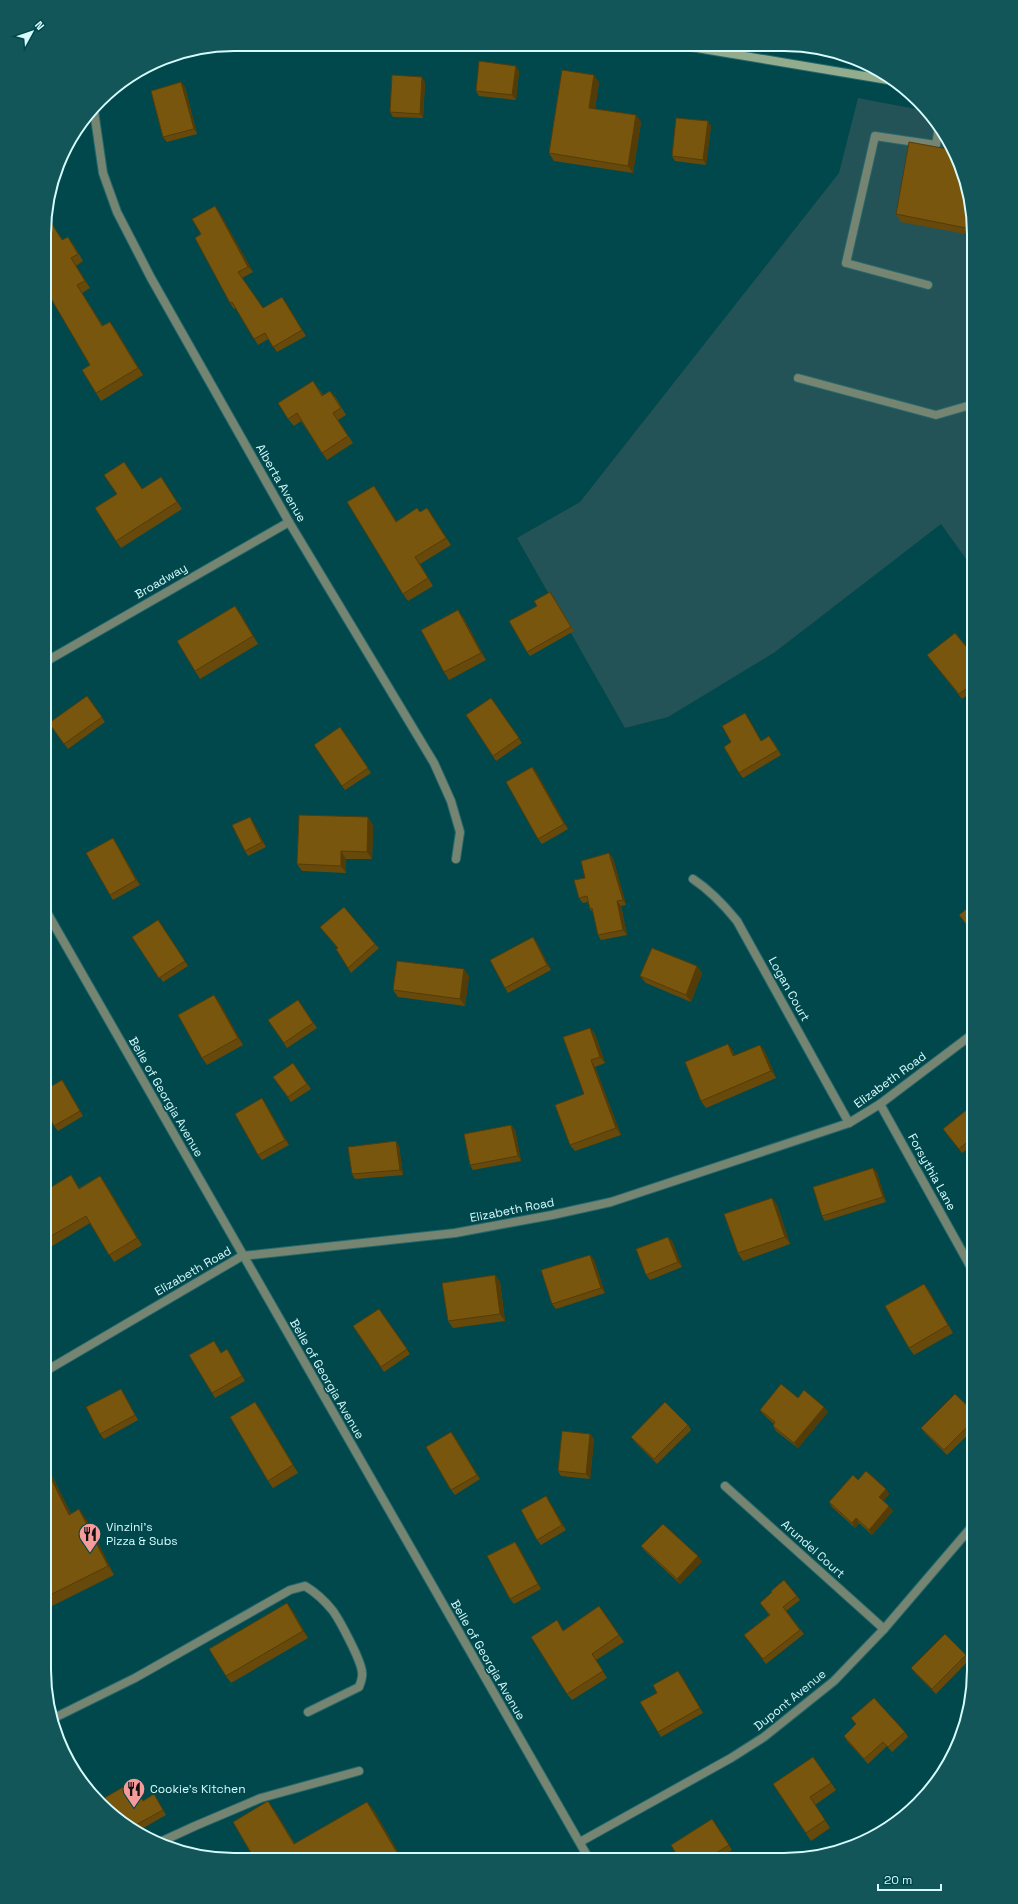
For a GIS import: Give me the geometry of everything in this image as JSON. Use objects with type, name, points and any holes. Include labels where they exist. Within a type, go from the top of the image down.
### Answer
[{"type":"main road","points":[[715,51],[880,79]]},
{"type":"street","name":"Alberta Avenue","points":[[95,115],[103,173],[117,212],[151,278],[289,522],[434,763],[451,801],[460,832],[456,859]]},
{"type":"street","points":[[928,285],[846,263],[875,136],[936,145],[939,137]]},
{"type":"street","points":[[798,378],[936,415],[967,406]]},
{"type":"street","name":"Broadway","points":[[51,659],[289,522]]},
{"type":"street","name":"Logan Court","points":[[693,879],[714,894],[737,921],[849,1123]]},
{"type":"street","name":"Belle of Georgia Avenue","points":[[51,920],[242,1256],[586,1853]]},
{"type":"street","name":"Elizabeth Road","points":[[51,1368],[242,1256],[455,1233],[552,1215],[611,1202],[849,1123],[880,1104],[967,1037]]},
{"type":"street","name":"Forsythia Lane","points":[[880,1104],[967,1260]]},
{"type":"street","name":"Arundel Court","points":[[725,1486],[884,1629]]},
{"type":"street","name":"Dupont Avenue","points":[[580,1842],[731,1758],[764,1737],[834,1681],[884,1629],[967,1532]]},
{"type":"street","points":[[57,1717],[135,1678],[290,1590],[305,1586],[313,1591],[333,1611],[353,1646],[362,1670],[362,1680],[359,1686],[308,1712]]},
{"type":"street","points":[[166,1840],[261,1798],[359,1772]]},
{"type":"shaded area","points":[[858,98],[918,109],[936,132],[948,153],[961,187],[967,222],[967,560],[941,524],[775,652],[668,717],[625,728],[517,538],[580,502],[839,173]]},
{"type":"building","points":[[479,61],[516,66],[512,95],[476,91]]},
{"type":"building","points":[[562,70],[594,75],[589,108],[636,115],[628,166],[549,153]]},
{"type":"building","points":[[392,75],[422,77],[420,114],[390,112]]},
{"type":"building","points":[[181,82],[194,129],[163,137],[151,91]]},
{"type":"building","points":[[676,118],[708,121],[703,160],[672,156]]},
{"type":"building","points":[[909,142],[945,149],[953,164],[961,187],[967,221],[966,228],[896,214]]},
{"type":"building","points":[[215,206],[248,267],[238,272],[263,308],[282,297],[302,330],[273,347],[265,333],[254,339],[232,302],[230,303],[195,238],[201,234],[192,219]]},
{"type":"building","points":[[52,224],[62,240],[68,237],[78,254],[71,258],[85,281],[77,285],[102,326],[110,322],[138,368],[96,393],[82,370],[90,365],[51,299]]},
{"type":"building","points":[[313,381],[322,396],[330,391],[341,408],[333,413],[348,436],[322,453],[297,413],[288,419],[278,403]]},
{"type":"building","points":[[124,462],[142,489],[161,477],[177,502],[116,541],[95,508],[117,494],[104,475]]},
{"type":"building","points":[[374,486],[396,522],[417,508],[420,512],[427,508],[446,538],[415,557],[428,578],[403,594],[347,502]]},
{"type":"building","points":[[550,592],[571,627],[527,652],[509,621],[537,606],[534,601]]},
{"type":"building","points":[[235,606],[253,636],[195,671],[177,641]]},
{"type":"building","points":[[458,610],[481,653],[444,672],[421,630]]},
{"type":"building","points":[[955,633],[967,648],[967,688],[959,694],[927,655]]},
{"type":"building","points":[[87,696],[102,717],[64,744],[51,726],[51,722]]},
{"type":"building","points":[[491,698],[519,738],[493,756],[466,715]]},
{"type":"building","points":[[745,713],[761,741],[769,736],[778,750],[739,773],[724,747],[731,742],[722,726]]},
{"type":"building","points":[[340,727],[368,768],[342,786],[314,745]]},
{"type":"building","points":[[532,767],[564,824],[538,839],[506,782]]},
{"type":"building","points":[[299,815],[368,817],[367,852],[341,851],[341,866],[297,864]]},
{"type":"building","points":[[250,817],[262,842],[245,851],[232,825]]},
{"type":"building","points":[[113,838],[136,880],[110,895],[86,853]]},
{"type":"building","points":[[609,853],[623,900],[617,901],[623,930],[598,935],[592,908],[590,909],[587,896],[579,898],[574,880],[585,878],[581,861]]},
{"type":"building","points":[[344,907],[375,944],[348,968],[336,949],[338,948],[320,927]]},
{"type":"building","points":[[967,909],[967,925],[959,915]]},
{"type":"building","points":[[158,920],[185,961],[159,978],[132,937]]},
{"type":"building","points":[[533,937],[547,965],[505,988],[490,960]]},
{"type":"building","points":[[652,948],[697,966],[686,995],[640,976]]},
{"type":"building","points":[[397,961],[464,969],[460,999],[393,990]]},
{"type":"building","points":[[214,995],[238,1038],[202,1058],[178,1015]]},
{"type":"building","points":[[298,1000],[313,1023],[284,1043],[268,1020]]},
{"type":"building","points":[[590,1028],[600,1057],[591,1060],[616,1128],[570,1145],[555,1105],[584,1094],[563,1037]]},
{"type":"building","points":[[728,1044],[733,1056],[760,1045],[771,1071],[701,1101],[685,1062]]},
{"type":"building","points":[[293,1063],[307,1084],[288,1097],[273,1077]]},
{"type":"building","points":[[62,1080],[80,1111],[54,1126],[51,1120],[51,1086]]},
{"type":"building","points":[[262,1098],[285,1140],[258,1155],[235,1114]]},
{"type":"building","points":[[967,1110],[967,1142],[959,1149],[943,1129]]},
{"type":"building","points":[[511,1125],[518,1156],[470,1165],[464,1134]]},
{"type":"building","points":[[396,1141],[400,1170],[352,1174],[348,1147]]},
{"type":"building","points":[[873,1168],[883,1197],[822,1216],[813,1187]]},
{"type":"building","points":[[71,1175],[79,1189],[100,1176],[137,1238],[109,1255],[86,1216],[51,1236],[51,1187]]},
{"type":"building","points":[[772,1198],[785,1237],[738,1253],[724,1214]]},
{"type":"building","points":[[668,1237],[678,1262],[646,1275],[636,1249]]},
{"type":"building","points":[[590,1255],[601,1288],[552,1304],[541,1270]]},
{"type":"building","points":[[495,1275],[500,1314],[448,1321],[442,1283]]},
{"type":"building","points":[[924,1284],[948,1325],[909,1348],[885,1306]]},
{"type":"building","points":[[379,1309],[407,1349],[381,1367],[353,1326]]},
{"type":"building","points":[[214,1341],[221,1353],[227,1349],[242,1376],[212,1393],[189,1355]]},
{"type":"building","points":[[781,1384],[798,1398],[804,1390],[824,1407],[794,1443],[773,1426],[775,1422],[760,1410]]},
{"type":"building","points":[[121,1389],[135,1415],[100,1434],[86,1407]]},
{"type":"building","points":[[955,1394],[967,1405],[967,1427],[944,1450],[921,1428]]},
{"type":"building","points":[[255,1402],[293,1465],[268,1481],[230,1417]]},
{"type":"building","points":[[665,1402],[688,1425],[654,1459],[631,1437]]},
{"type":"building","points":[[562,1431],[590,1434],[586,1474],[558,1471]]},
{"type":"building","points":[[451,1432],[477,1475],[451,1490],[426,1447]]},
{"type":"building","points":[[866,1471],[886,1489],[879,1497],[889,1506],[869,1530],[856,1518],[852,1523],[829,1502],[853,1475],[858,1480]]},
{"type":"building","points":[[51,1478],[69,1515],[79,1509],[108,1566],[51,1594]]},
{"type":"building","points":[[546,1496],[562,1525],[537,1540],[521,1510]]},
{"type":"building","points":[[663,1524],[698,1556],[677,1579],[641,1546]]},
{"type":"building","points":[[515,1542],[538,1584],[510,1599],[487,1556]]},
{"type":"building","points":[[784,1580],[797,1596],[783,1607],[800,1630],[763,1659],[744,1635],[770,1615],[760,1603]]},
{"type":"building","points":[[287,1603],[303,1631],[226,1676],[209,1649]]},
{"type":"building","points":[[599,1606],[619,1635],[592,1654],[603,1671],[567,1694],[531,1637],[557,1620],[563,1631]]},
{"type":"building","points":[[945,1634],[966,1655],[932,1689],[911,1668]]},
{"type":"building","points":[[678,1671],[700,1708],[658,1732],[640,1702],[657,1693],[653,1685]]},
{"type":"building","points":[[874,1698],[905,1732],[888,1747],[883,1742],[864,1759],[844,1736],[856,1724],[851,1718]]},
{"type":"building","points":[[813,1757],[831,1783],[810,1797],[825,1820],[806,1833],[773,1784]]},
{"type":"building","name":"Cookie's Kitchen","points":[[132,1782],[143,1801],[154,1794],[163,1810],[137,1824],[113,1808],[104,1798]]},
{"type":"building","points":[[268,1801],[294,1844],[367,1802],[397,1853],[251,1853],[233,1822]]},
{"type":"building","points":[[712,1819],[729,1845],[716,1853],[676,1853],[671,1845]]},
{"type":"place","name":"Vinzini's Pizza & Subs","points":[[90,1554]]},
{"type":"place","name":"Cookie's Kitchen","points":[[134,1808]]}]
